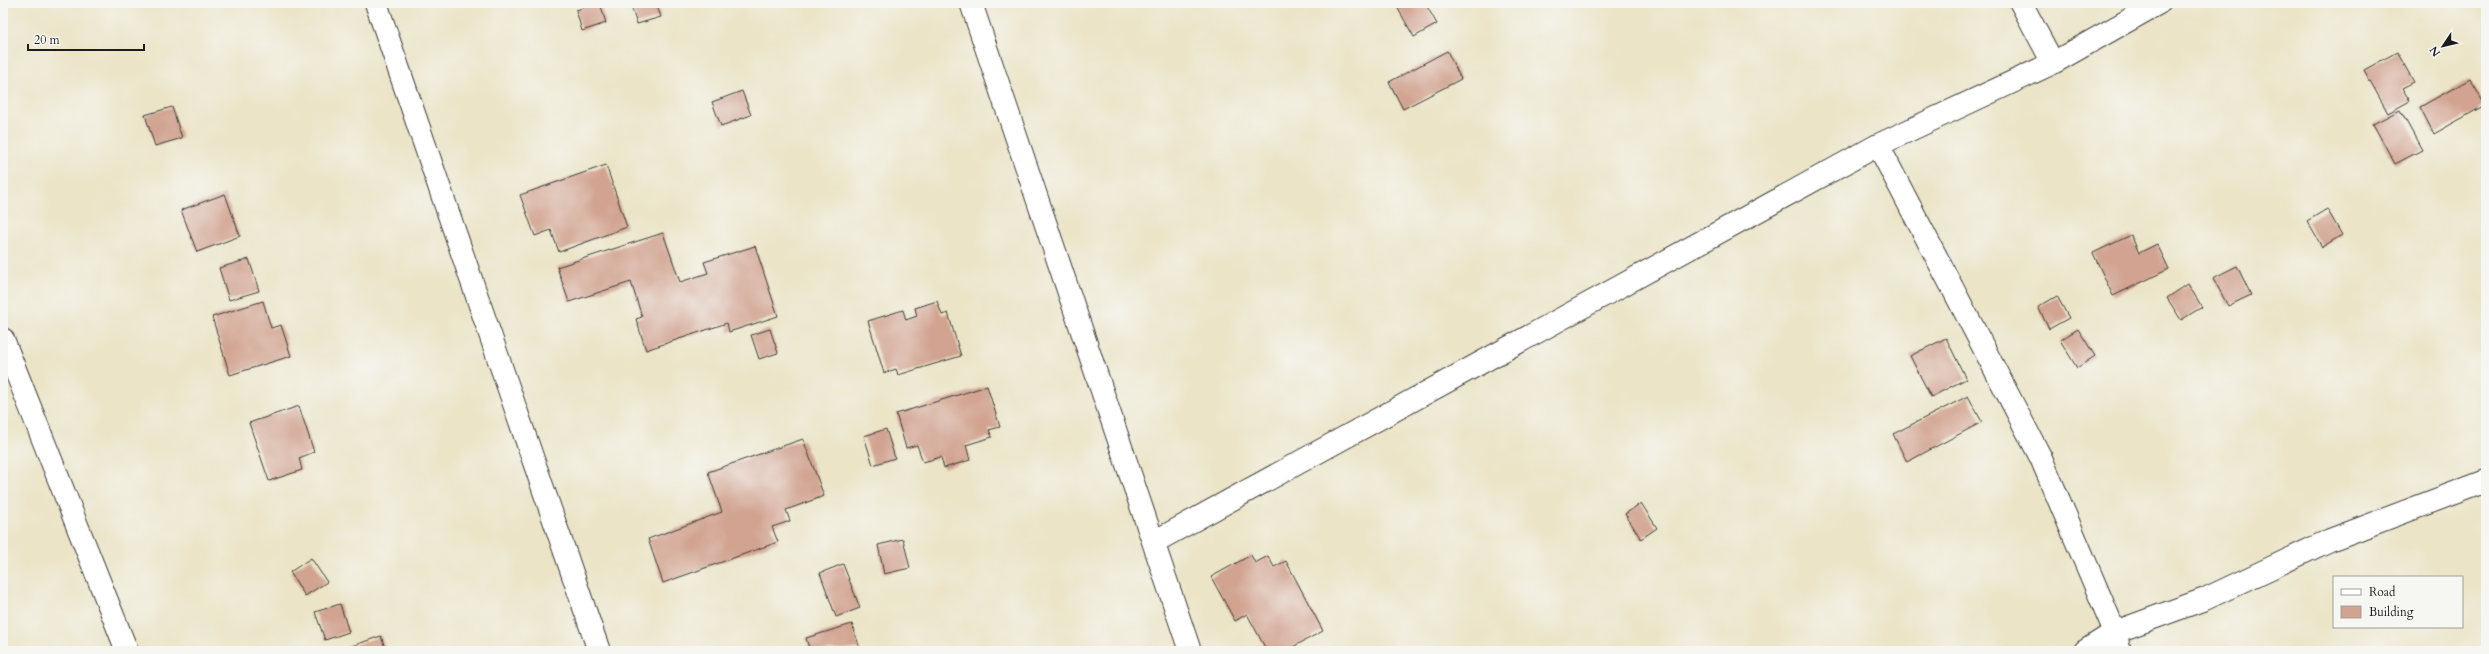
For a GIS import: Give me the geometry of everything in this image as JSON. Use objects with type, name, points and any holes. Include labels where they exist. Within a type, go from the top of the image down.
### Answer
[{"type":"street","points":[[376,3],[599,651]]},
{"type":"street","points":[[971,3],[1190,651]]},
{"type":"street","points":[[2021,3],[2053,63]]},
{"type":"street","points":[[1154,542],[1878,145],[2053,63],[2159,3]]},
{"type":"street","points":[[1878,145],[2041,458],[2117,641]]},
{"type":"street","points":[[3,339],[127,651]]},
{"type":"street","points":[[2085,651],[2117,641],[2330,540],[2486,481]]},
{"type":"building","points":[[600,3],[606,23],[582,31],[576,10]]},
{"type":"building","points":[[630,3],[656,3],[661,17],[637,24]]},
{"type":"building","points":[[1404,3],[1425,3],[1437,24],[1414,37],[1397,7]]},
{"type":"building","points":[[1447,51],[1461,79],[1403,109],[1389,82]]},
{"type":"building","points":[[2397,52],[2414,82],[2402,88],[2410,101],[2388,113],[2364,70]]},
{"type":"building","points":[[2470,79],[2485,105],[2434,134],[2420,107]]},
{"type":"building","points":[[742,91],[751,115],[721,126],[712,102]]},
{"type":"building","points":[[172,107],[182,138],[155,146],[145,115]]},
{"type":"building","points":[[2400,110],[2422,150],[2395,164],[2373,124]]},
{"type":"building","points":[[606,165],[627,227],[559,252],[551,230],[535,236],[520,195]]},
{"type":"building","points":[[225,194],[240,236],[197,252],[181,210]]},
{"type":"building","points":[[2327,209],[2342,235],[2322,247],[2307,221]]},
{"type":"building","points":[[663,233],[680,282],[708,273],[704,262],[755,246],[778,316],[729,332],[727,323],[646,350],[636,319],[642,317],[631,282],[569,302],[557,267]]},
{"type":"building","points":[[2131,235],[2139,253],[2157,244],[2169,269],[2113,296],[2093,253]]},
{"type":"building","points":[[249,259],[259,291],[229,300],[219,268]]},
{"type":"building","points":[[2237,266],[2251,295],[2228,306],[2213,278]]},
{"type":"building","points":[[2188,284],[2202,307],[2181,320],[2167,298]]},
{"type":"building","points":[[2057,296],[2069,318],[2049,329],[2038,307]]},
{"type":"building","points":[[263,301],[271,328],[281,325],[291,356],[230,375],[212,317]]},
{"type":"building","points":[[937,301],[942,315],[948,313],[961,356],[898,375],[896,369],[884,373],[868,321],[903,310],[906,320],[917,316],[915,308]]},
{"type":"building","points":[[770,329],[778,353],[759,359],[751,335]]},
{"type":"building","points":[[2078,329],[2095,356],[2077,368],[2060,340]]},
{"type":"building","points":[[1946,338],[1966,379],[1931,397],[1910,356]]},
{"type":"building","points":[[987,386],[1000,427],[989,430],[992,437],[966,445],[970,460],[944,468],[941,457],[923,462],[917,445],[906,448],[896,414]]},
{"type":"building","points":[[1968,396],[1982,422],[1907,462],[1893,434]]},
{"type":"building","points":[[299,406],[314,452],[299,458],[302,470],[269,481],[249,423]]},
{"type":"building","points":[[886,429],[895,458],[873,465],[864,436]]},
{"type":"building","points":[[803,439],[824,496],[786,510],[790,521],[772,527],[778,542],[663,583],[648,539],[722,512],[708,472]]},
{"type":"building","points":[[1641,503],[1657,528],[1641,539],[1625,514]]},
{"type":"building","points":[[903,539],[910,568],[884,574],[878,545]]},
{"type":"building","points":[[1251,555],[1255,563],[1268,556],[1274,567],[1286,561],[1323,631],[1285,651],[1267,651],[1247,614],[1235,621],[1211,577]]},
{"type":"building","points":[[311,558],[327,582],[305,596],[290,572]]},
{"type":"building","points":[[843,564],[860,608],[836,617],[820,573]]},
{"type":"building","points":[[340,604],[349,632],[325,640],[315,612]]},
{"type":"building","points":[[852,624],[860,649],[810,651],[806,638]]},
{"type":"building","points":[[381,636],[386,651],[337,651]]}]
